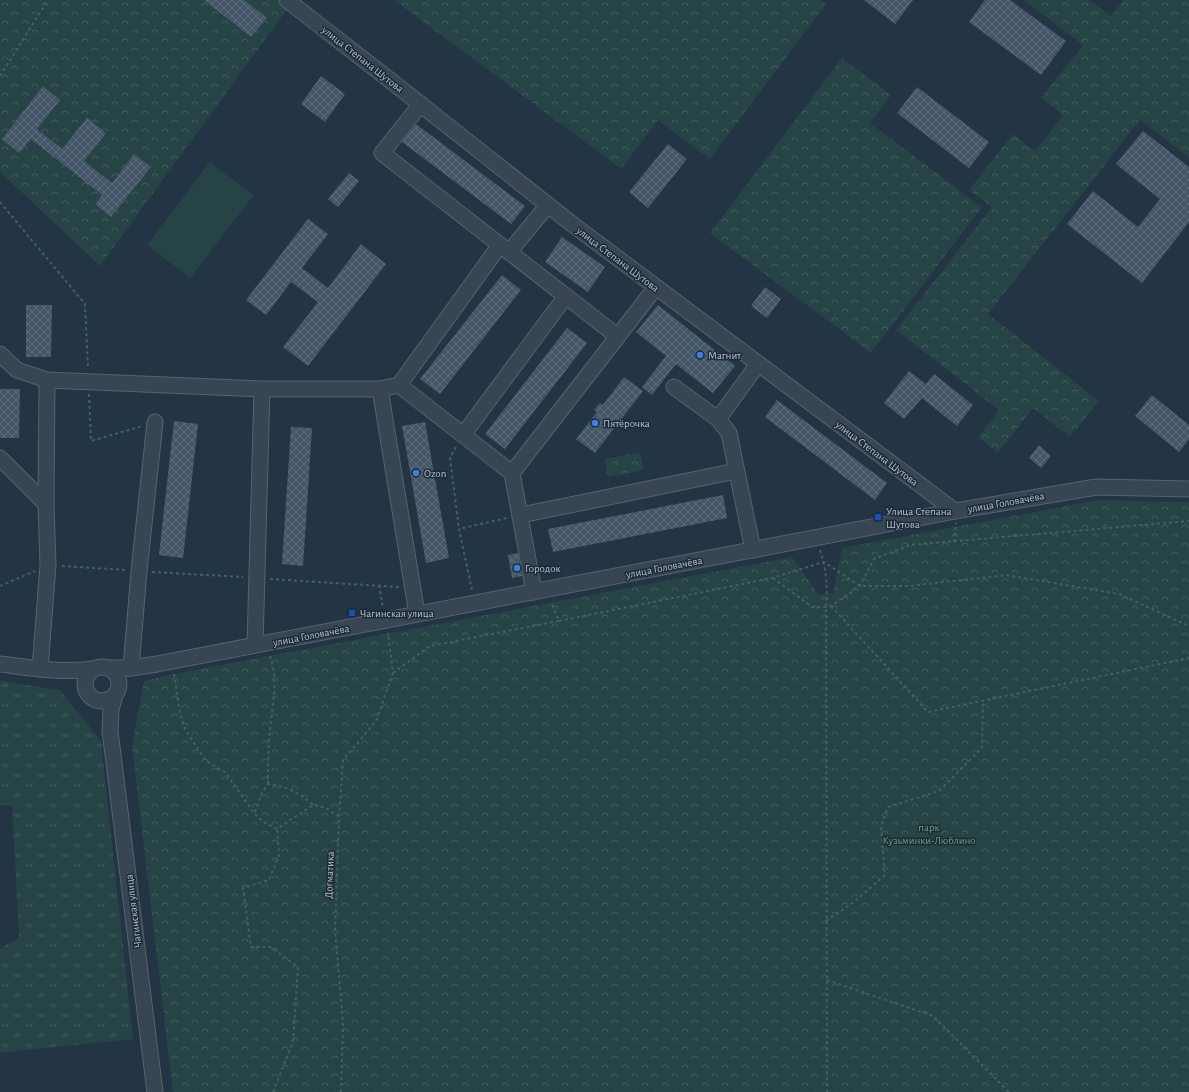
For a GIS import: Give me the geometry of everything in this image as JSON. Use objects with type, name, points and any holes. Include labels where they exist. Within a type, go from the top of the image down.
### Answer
[{"type":"street","name":"улица Степана Шутова","points":[[287,0],[548,205],[955,511]]},
{"type":"street","points":[[421,104],[382,153],[617,336]]},
{"type":"street","points":[[0,354],[17,370],[46,380],[262,389],[380,389],[399,385],[505,248],[548,205]]},
{"type":"street","points":[[512,472],[656,287]]},
{"type":"street","points":[[463,434],[566,296]]},
{"type":"street","points":[[718,419],[758,364]]},
{"type":"street","points":[[46,380],[46,504],[48,565],[47,670]]},
{"type":"street","points":[[399,385],[512,472],[534,592]]},
{"type":"street","points":[[674,387],[718,419],[730,433],[736,471],[753,550]]},
{"type":"street","points":[[261,644],[257,578],[262,389]]},
{"type":"street","points":[[380,389],[417,614]]},
{"type":"street","points":[[137,668],[139,571],[156,422]]},
{"type":"street","points":[[0,458],[46,504]]},
{"type":"street","points":[[520,515],[736,471]]},
{"type":"street","name":"улица Головачёва","points":[[110,668],[137,668],[261,644],[384,616],[417,614],[955,511],[1096,487],[1189,489]]},
{"type":"street","points":[[0,664],[47,670],[72,671],[94,669],[99,667],[110,668],[117,675],[119,686],[116,693],[106,700],[100,701],[89,694],[85,682],[87,676],[94,669]]},
{"type":"street","name":"улица Головачёва","points":[[116,693],[127,678],[137,668]]},
{"type":"street","name":"Чагинская улица","points":[[47,670],[70,677],[89,694],[103,712],[110,731]]},
{"type":"street","name":"Чагинская улица","points":[[116,693],[111,710],[110,731],[155,1092]]},
{"type":"path","points":[[0,76],[48,0]]},
{"type":"path","points":[[0,202],[85,304],[91,441],[156,422]]},
{"type":"path","points":[[463,434],[450,458],[459,529],[474,603]]},
{"type":"path","points":[[954,542],[956,527],[955,511]]},
{"type":"path","points":[[459,529],[520,515]]},
{"type":"path","points":[[772,578],[812,608],[826,608],[860,586],[874,559],[910,545],[1189,521]]},
{"type":"path","points":[[816,538],[824,562],[827,594],[827,1092]]},
{"type":"path","points":[[379,585],[388,633],[393,673],[430,646],[772,578],[824,562]]},
{"type":"path","points":[[824,562],[860,586],[908,586],[1007,575],[1119,594],[1189,626]]},
{"type":"path","points":[[0,586],[48,565],[412,587]]},
{"type":"path","points":[[549,589],[551,603],[559,620]]},
{"type":"path","points":[[831,606],[928,712],[1189,658]]},
{"type":"path","points":[[254,813],[262,793],[268,784],[268,746],[272,705],[275,691],[275,676],[261,644]]},
{"type":"path","points":[[169,662],[174,674],[180,713],[185,729],[205,760],[226,773],[254,813],[263,822],[278,829]]},
{"type":"path","name":"Догматика","points":[[341,1092],[343,1024],[335,930],[339,817],[343,760],[376,721],[393,673]]},
{"type":"path","points":[[826,921],[854,902],[885,875],[881,828],[888,807],[939,790],[982,748],[983,701]]},
{"type":"path","points":[[268,784],[279,785],[291,790],[304,797],[313,806],[326,808],[339,817]]},
{"type":"path","points":[[278,829],[313,806]]},
{"type":"path","points":[[274,1092],[293,1042],[298,967],[270,947],[251,947],[243,888],[269,880],[279,855],[278,829]]},
{"type":"path","points":[[826,980],[933,1016],[1009,1092]]},
{"type":"green space","points":[[0,0],[294,0],[100,266],[0,172]]},
{"type":"green space","points":[[394,0],[820,0],[826,4],[710,159],[658,120],[621,169]]},
{"type":"green space","points":[[1024,0],[1090,0],[1111,16],[1123,0],[1189,0],[1189,158],[1140,120],[988,314],[1099,401],[1070,437],[1033,408],[998,453],[978,437],[999,410],[896,330],[992,207],[969,190],[1013,134],[1035,151],[1063,115],[1041,98],[1083,45]]},
{"type":"green space","points":[[842,58],[891,95],[870,123],[982,207],[871,353],[710,233]]},
{"type":"green space","points":[[210,162],[254,195],[190,278],[147,245]]},
{"type":"green space","points":[[640,452],[644,470],[608,477],[605,459]]},
{"type":"green space","name":"парк Кузьминки-Люблино","points":[[1098,500],[1189,502],[1189,1092],[173,1092],[132,746],[144,681],[174,674],[792,557],[819,595],[833,593],[842,548]]},
{"type":"green space","points":[[0,681],[60,690],[101,741],[133,1039],[0,1053],[0,949],[19,937],[12,805],[0,805]]},
{"type":"building","points":[[204,0],[244,0],[267,18],[251,37]]},
{"type":"building","points":[[864,0],[913,0],[895,24]]},
{"type":"building","points":[[985,0],[1010,0],[1066,41],[1041,75],[969,22]]},
{"type":"building","points":[[321,76],[345,94],[325,122],[301,104]]},
{"type":"building","points":[[43,86],[60,100],[37,129],[62,149],[87,118],[106,133],[84,161],[112,183],[134,154],[151,167],[111,217],[95,204],[102,195],[31,139],[19,153],[2,139]]},
{"type":"building","points":[[917,87],[989,142],[969,168],[897,113]]},
{"type":"building","points":[[416,124],[525,206],[511,224],[402,142]]},
{"type":"building","points":[[1143,131],[1189,167],[1189,222],[1142,283],[1067,224],[1093,191],[1138,227],[1160,199],[1116,164]]},
{"type":"building","points":[[668,144],[687,159],[648,208],[629,192]]},
{"type":"building","points":[[349,173],[359,181],[338,207],[328,199]]},
{"type":"building","points":[[308,219],[328,234],[302,268],[328,288],[361,244],[386,264],[308,366],[283,347],[318,302],[291,282],[266,315],[246,300]]},
{"type":"building","points":[[562,237],[605,267],[588,292],[545,262]]},
{"type":"building","points":[[502,275],[521,290],[440,394],[420,379]]},
{"type":"building","points":[[765,287],[781,299],[767,318],[751,306]]},
{"type":"building","points":[[26,305],[52,305],[51,357],[26,357]]},
{"type":"building","points":[[658,305],[735,366],[713,393],[676,364],[652,395],[642,387],[666,356],[636,332]]},
{"type":"building","points":[[567,328],[587,343],[505,449],[485,434]]},
{"type":"building","points":[[909,371],[926,384],[934,374],[973,405],[957,426],[922,398],[904,419],[884,403]]},
{"type":"building","points":[[624,377],[643,391],[595,453],[576,439],[597,412],[594,410],[600,403],[603,405]]},
{"type":"building","points":[[0,389],[20,389],[19,438],[0,438]]},
{"type":"building","points":[[1152,395],[1189,425],[1189,439],[1179,452],[1135,416]]},
{"type":"building","points":[[777,400],[887,483],[875,500],[765,417]]},
{"type":"building","points":[[174,421],[198,424],[183,558],[159,555]]},
{"type":"building","points":[[425,422],[449,558],[426,563],[402,426]]},
{"type":"building","points":[[291,427],[312,428],[303,566],[282,564]]},
{"type":"building","points":[[1039,445],[1051,456],[1041,468],[1029,458]]},
{"type":"building","points":[[723,495],[727,518],[553,552],[548,529]]},
{"type":"building","points":[[518,553],[522,576],[512,578],[508,555]]},
{"type":"place","name":"Магнит","points":[[700,355]]},
{"type":"place","name":"Пятёрочка","points":[[595,423]]},
{"type":"place","name":"Ozon","points":[[416,473]]},
{"type":"place","name":"Улица Степана Шутова","points":[[878,517]]},
{"type":"place","name":"Городок","points":[[517,568]]},
{"type":"place","name":"Чагинская улица","points":[[352,613]]}]
